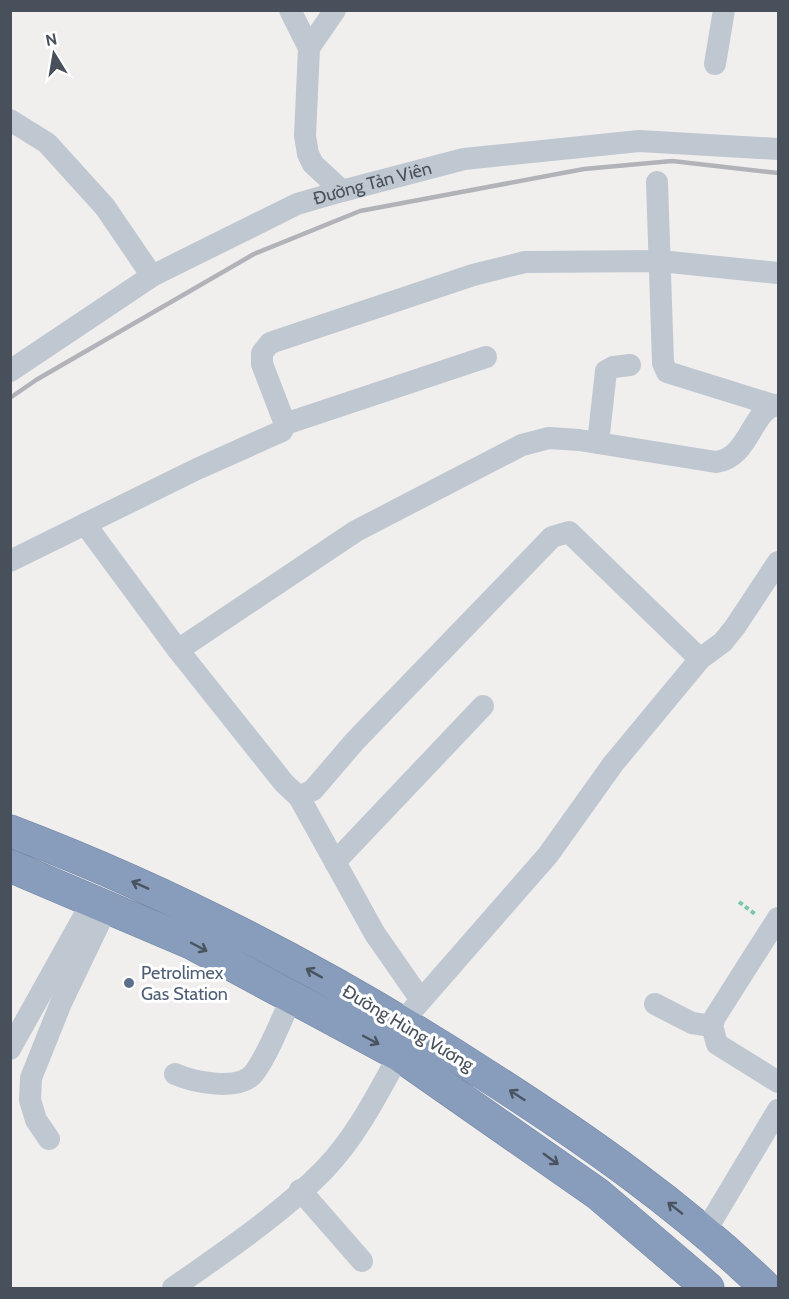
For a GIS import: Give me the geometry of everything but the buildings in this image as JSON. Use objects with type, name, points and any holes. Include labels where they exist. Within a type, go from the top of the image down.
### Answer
[{"type":"highway","name":"Đường Hùng Vương","points":[[10,831],[63,851],[205,914],[412,1011],[705,1232],[766,1288]]},
{"type":"highway","name":"Đường Hùng Vương","points":[[10,866],[191,943],[399,1055],[598,1194],[708,1288]]},
{"type":"street","points":[[290,10],[309,48],[305,136],[308,154],[313,164],[342,190]]},
{"type":"street","points":[[309,48],[335,10]]},
{"type":"street","points":[[715,64],[724,10]]},
{"type":"street","points":[[10,120],[46,143],[98,199],[152,276]]},
{"type":"street","name":"Đường Tản Viên","points":[[10,371],[152,276],[297,204],[342,190],[464,159],[639,141],[778,149]]},
{"type":"street","points":[[657,182],[663,363],[667,372],[776,405]]},
{"type":"street","points":[[10,561],[197,469],[282,431],[285,424],[262,364],[262,353],[270,342],[473,275],[525,262],[660,261],[778,273]]},
{"type":"street","points":[[285,424],[486,357]]},
{"type":"street","points":[[598,443],[606,372],[613,367],[630,365]]},
{"type":"street","points":[[178,650],[356,531],[522,445],[549,438],[598,443],[716,462],[728,461],[740,450],[764,413],[776,405]]},
{"type":"street","points":[[86,524],[178,650],[284,783],[299,796],[375,934],[412,1011],[548,855],[613,764],[700,659],[723,642],[778,562]]},
{"type":"street","points":[[299,796],[313,790],[355,741],[552,537],[560,533],[568,532],[700,659]]},
{"type":"street","points":[[335,862],[483,706]]},
{"type":"street","points":[[10,1049],[100,903]]},
{"type":"street","points":[[49,1139],[36,1120],[30,1100],[31,1078],[100,903]]},
{"type":"street","points":[[778,918],[715,1017],[712,1026],[717,1044],[778,1082]]},
{"type":"street","points":[[175,1074],[199,1083],[239,1082],[254,1075],[292,998]]},
{"type":"street","points":[[655,1004],[693,1023],[712,1026]]},
{"type":"street","points":[[173,1288],[262,1223],[325,1169],[367,1115],[399,1055]]},
{"type":"street","points":[[705,1232],[778,1110]]},
{"type":"street","points":[[300,1190],[362,1261]]},
{"type":"railway","points":[[10,398],[36,380],[254,254],[360,211],[584,169],[672,161],[778,173]]},
{"type":"place","name":"Petrolimex Gas Station","points":[[129,983]]}]
